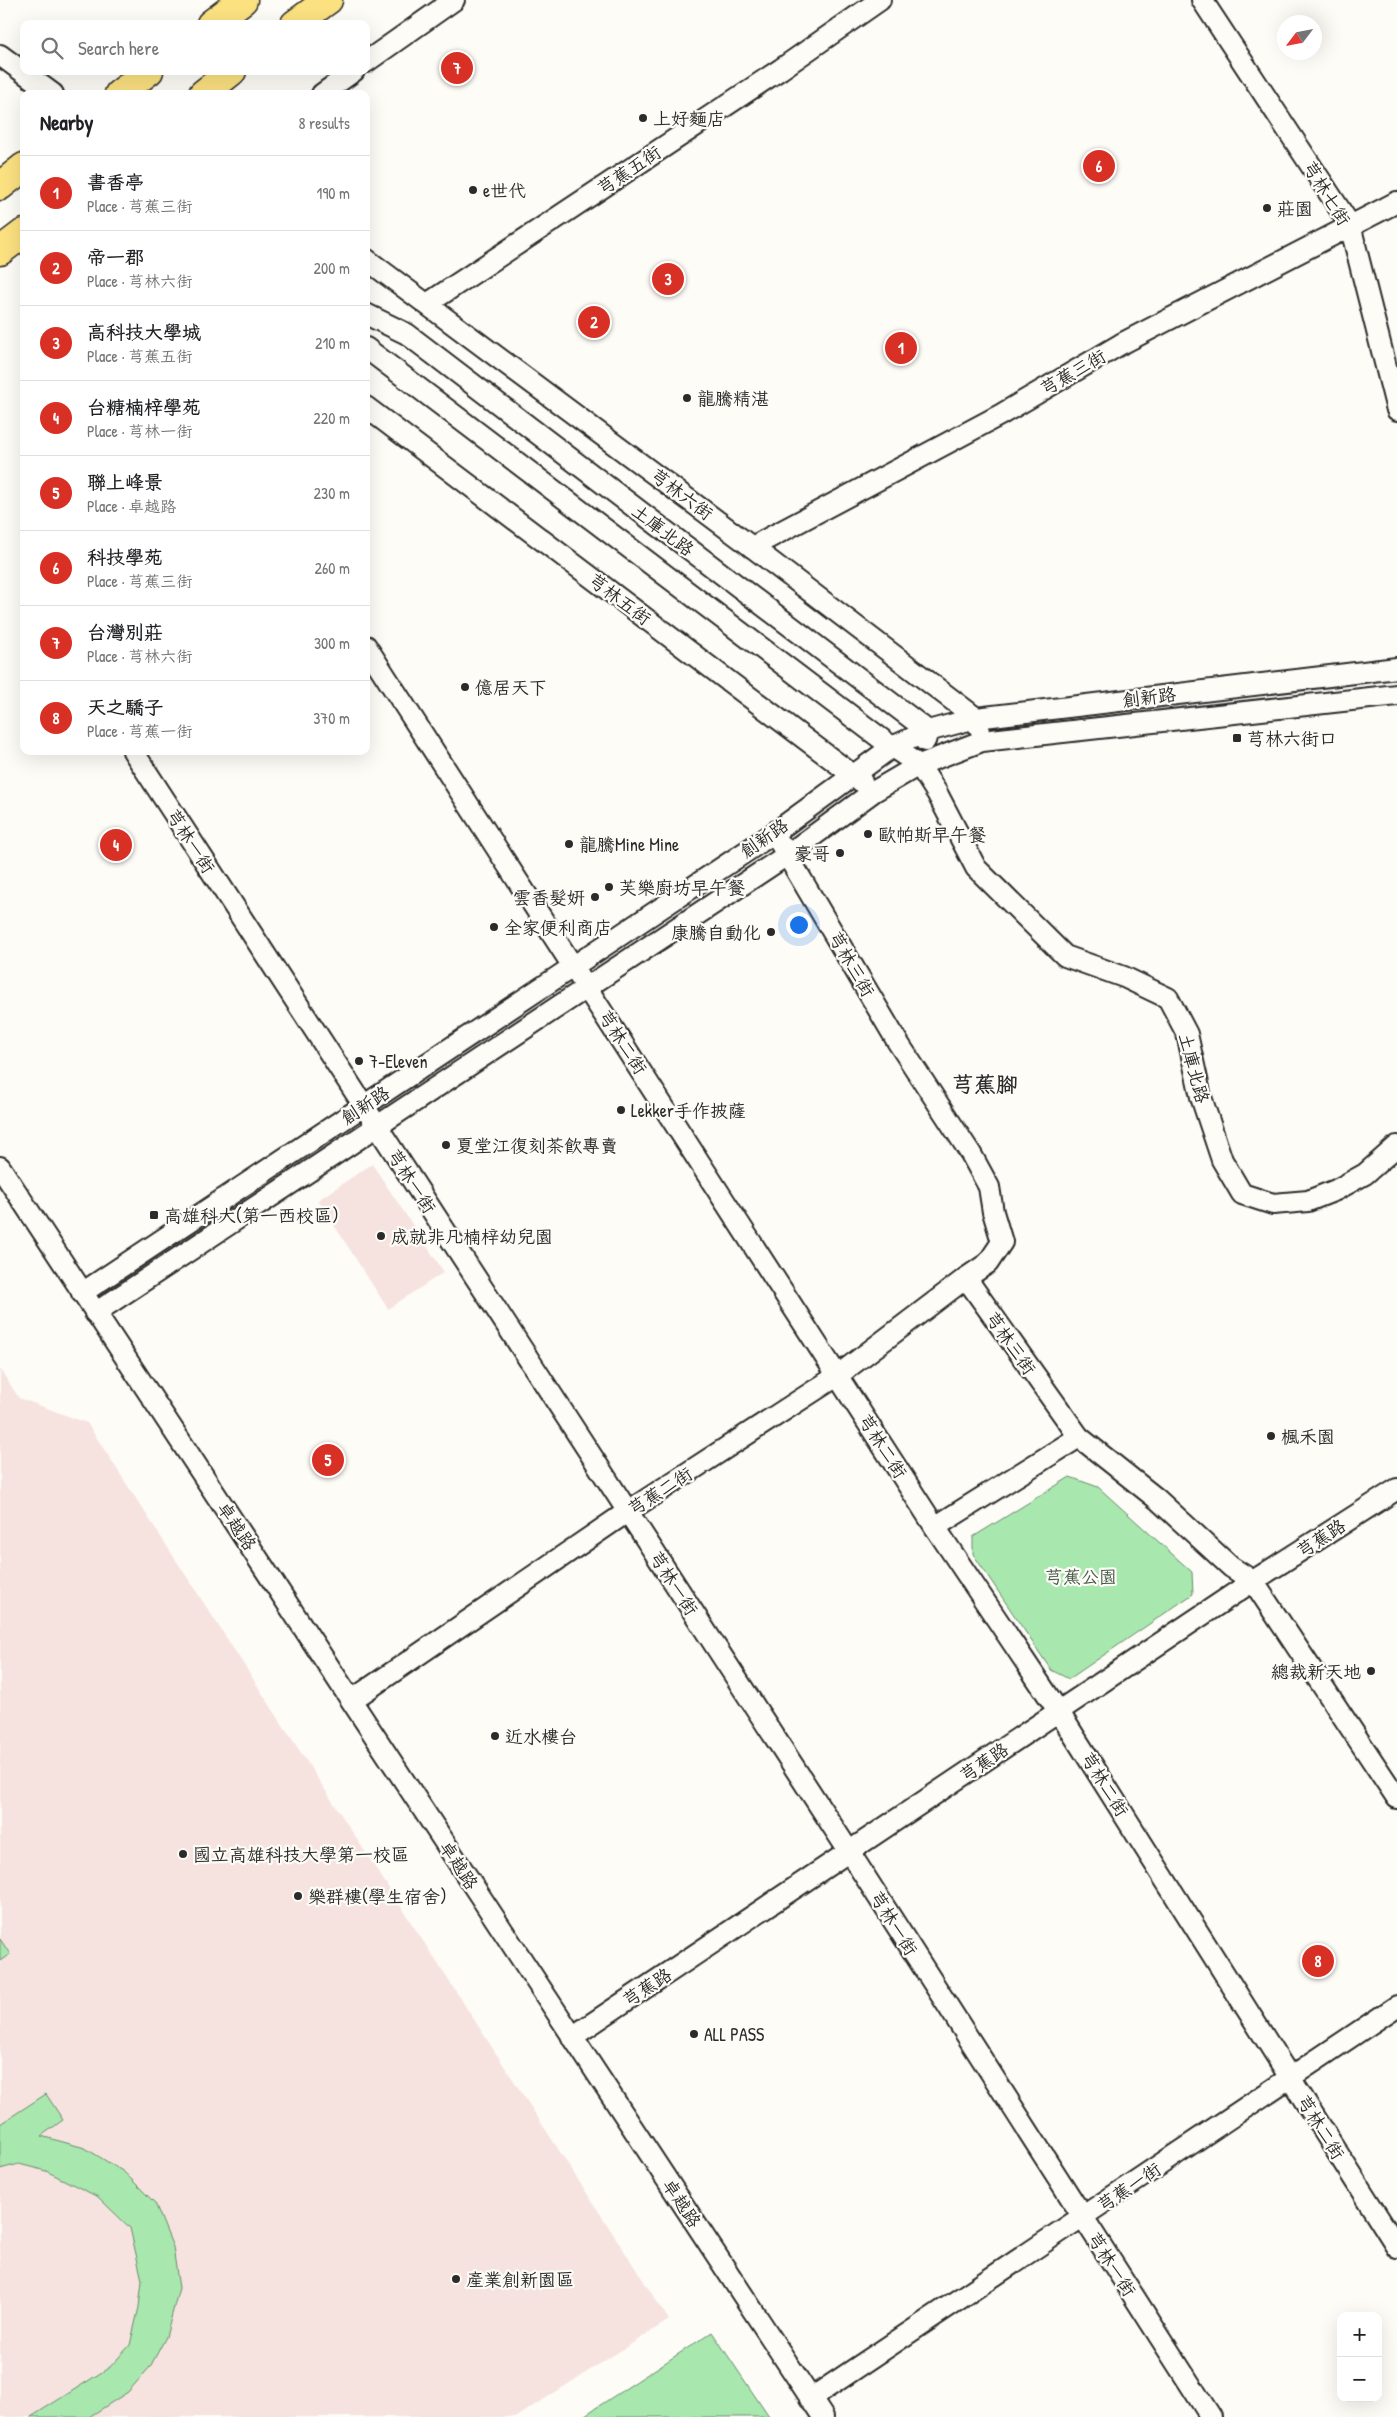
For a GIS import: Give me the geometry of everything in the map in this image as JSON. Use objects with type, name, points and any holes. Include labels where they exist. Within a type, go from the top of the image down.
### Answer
[{"type":"highway","points":[[216,20],[243,0]]},
{"type":"highway","points":[[300,20],[328,0]]},
{"type":"highway","points":[[124,90],[143,75]]},
{"type":"highway","points":[[208,90],[227,75]]},
{"type":"highway","points":[[0,186],[20,170]]},
{"type":"highway","points":[[0,251],[20,236]]},
{"type":"street","points":[[370,59],[454,0]]},
{"type":"street","name":"芎蕉五街","points":[[427,304],[781,69],[880,0]]},
{"type":"street","name":"芎林七街","points":[[1202,0],[1350,225],[1397,410]]},
{"type":"street","points":[[0,55],[20,69]]},
{"type":"street","points":[[28,75],[48,90]]},
{"type":"street","points":[[328,90],[348,75]]},
{"type":"street","name":"芎蕉三街","points":[[752,547],[1000,415],[1121,344],[1397,202]]},
{"type":"street","name":"芎林六街","points":[[370,262],[752,547],[976,718]]},
{"type":"street","name":"土庫北路","points":[[370,316],[407,334],[928,732]]},
{"type":"street","name":"土庫北路","points":[[370,351],[892,748],[919,765],[937,793],[976,868],[1065,956],[1124,977],[1168,998],[1187,1034],[1201,1097],[1222,1160],[1242,1194],[1273,1204],[1308,1201],[1336,1190],[1365,1174],[1397,1146]]},
{"type":"street","name":"芎林五街","points":[[370,411],[852,774],[873,792]]},
{"type":"street","name":"芎林二街","points":[[370,652],[837,1376],[1059,1712],[1397,2247]]},
{"type":"street","name":"創新路","points":[[82,1292],[774,833],[852,774],[892,748],[928,732],[976,718],[1397,668]]},
{"type":"street","name":"創新路","points":[[95,1313],[787,855],[873,792],[919,765],[982,742],[1397,695]]},
{"type":"street","points":[[976,718],[982,742]]},
{"type":"street","points":[[919,765],[928,732]]},
{"type":"street","name":"芎林一街","points":[[136,755],[850,1853],[1211,2417]]},
{"type":"street","name":"芎林三街","points":[[774,833],[897,1041],[971,1154],[989,1187],[993,1212],[1002,1242],[988,1263],[966,1278],[1079,1437],[1157,1498],[1231,1567],[1253,1581],[1397,1798]]},
{"type":"street","points":[[0,1167],[82,1292]]},
{"type":"street","name":"芎蕉二街","points":[[352,1700],[628,1512],[837,1376],[966,1278]]},
{"type":"street","name":"卓越路","points":[[82,1292],[823,2417]]},
{"type":"street","points":[[936,1527],[1079,1437]]},
{"type":"street","name":"芎蕉路","points":[[572,2037],[850,1853],[1253,1581],[1397,1489]]},
{"type":"street","name":"芎蕉一街","points":[[810,2398],[1397,2006]]},
{"type":"shaded area","name":"成就非凡楠梓幼兒園","points":[[372,1164],[444,1272],[388,1309],[318,1200]]},
{"type":"shaded area","name":"國立高雄科技大學第一校區","points":[[0,1369],[19,1398],[87,1423],[669,2320],[516,2417],[0,2417]]},
{"type":"green space","name":"芎蕉公園","points":[[1070,1477],[1098,1487],[1192,1572],[1193,1594],[1069,1679],[1051,1670],[973,1554],[973,1537]]},
{"type":"green space","points":[[0,1939],[10,1954],[0,1961]]},
{"type":"green space","points":[[46,2094],[63,2120],[41,2136],[85,2148],[124,2172],[155,2203],[173,2247],[179,2288],[166,2337],[150,2367],[128,2392],[89,2417],[31,2417],[110,2367],[130,2345],[139,2307],[142,2280],[130,2228],[98,2197],[46,2171],[19,2164],[0,2169],[0,2124]]},
{"type":"green space","points":[[712,2332],[769,2417],[582,2417]]},
{"type":"place","name":"台灣別莊","points":[[457,68]]},
{"type":"place","name":"上好麵店","points":[[643,118]]},
{"type":"place","name":"科技學苑","points":[[1099,166]]},
{"type":"place","name":"e世代","points":[[473,190]]},
{"type":"place","name":"莊園","points":[[1267,208]]},
{"type":"place","name":"高科技大學城","points":[[668,279]]},
{"type":"place","name":"帝一郡","points":[[594,322]]},
{"type":"place","name":"書香亭","points":[[901,348]]},
{"type":"place","name":"龍騰精湛","points":[[687,398]]},
{"type":"place","name":"億居天下","points":[[465,687]]},
{"type":"place","name":"芎林六街口","points":[[1237,738]]},
{"type":"place","name":"歐帕斯早午餐","points":[[868,834]]},
{"type":"place","name":"龍騰Mine Mine","points":[[569,844]]},
{"type":"place","name":"台糖楠梓學苑","points":[[116,845]]},
{"type":"place","name":"豪哥","points":[[840,853]]},
{"type":"place","name":"芙樂廚坊早午餐","points":[[609,887]]},
{"type":"place","name":"雲香髮妍","points":[[595,897]]},
{"type":"place","name":"全家便利商店","points":[[494,927]]},
{"type":"place","name":"康騰自動化","points":[[771,932]]},
{"type":"place","name":"7-Eleven","points":[[359,1061]]},
{"type":"place","name":"Lekker手作披薩","points":[[621,1110]]},
{"type":"place","name":"夏堂江復刻茶飲專賣","points":[[446,1145]]},
{"type":"place","name":"高雄科大(第一西校區)","points":[[154,1215]]},
{"type":"place","name":"成就非凡楠梓幼兒園","points":[[381,1236]]},
{"type":"place","name":"楓禾園","points":[[1271,1436]]},
{"type":"place","name":"聯上峰景","points":[[328,1460]]},
{"type":"place","name":"總裁新天地","points":[[1371,1671]]},
{"type":"place","name":"近水樓台","points":[[495,1736]]},
{"type":"place","name":"國立高雄科技大學第一校區","points":[[183,1854]]},
{"type":"place","name":"樂群樓(學生宿舍)","points":[[298,1896]]},
{"type":"place","name":"天之驕子","points":[[1318,1961]]},
{"type":"place","name":"ALL PASS","points":[[694,2034]]},
{"type":"place","name":"產業創新園區","points":[[456,2279]]},
{"type":"district","name":"芎蕉腳","points":[[985,1084]]}]
